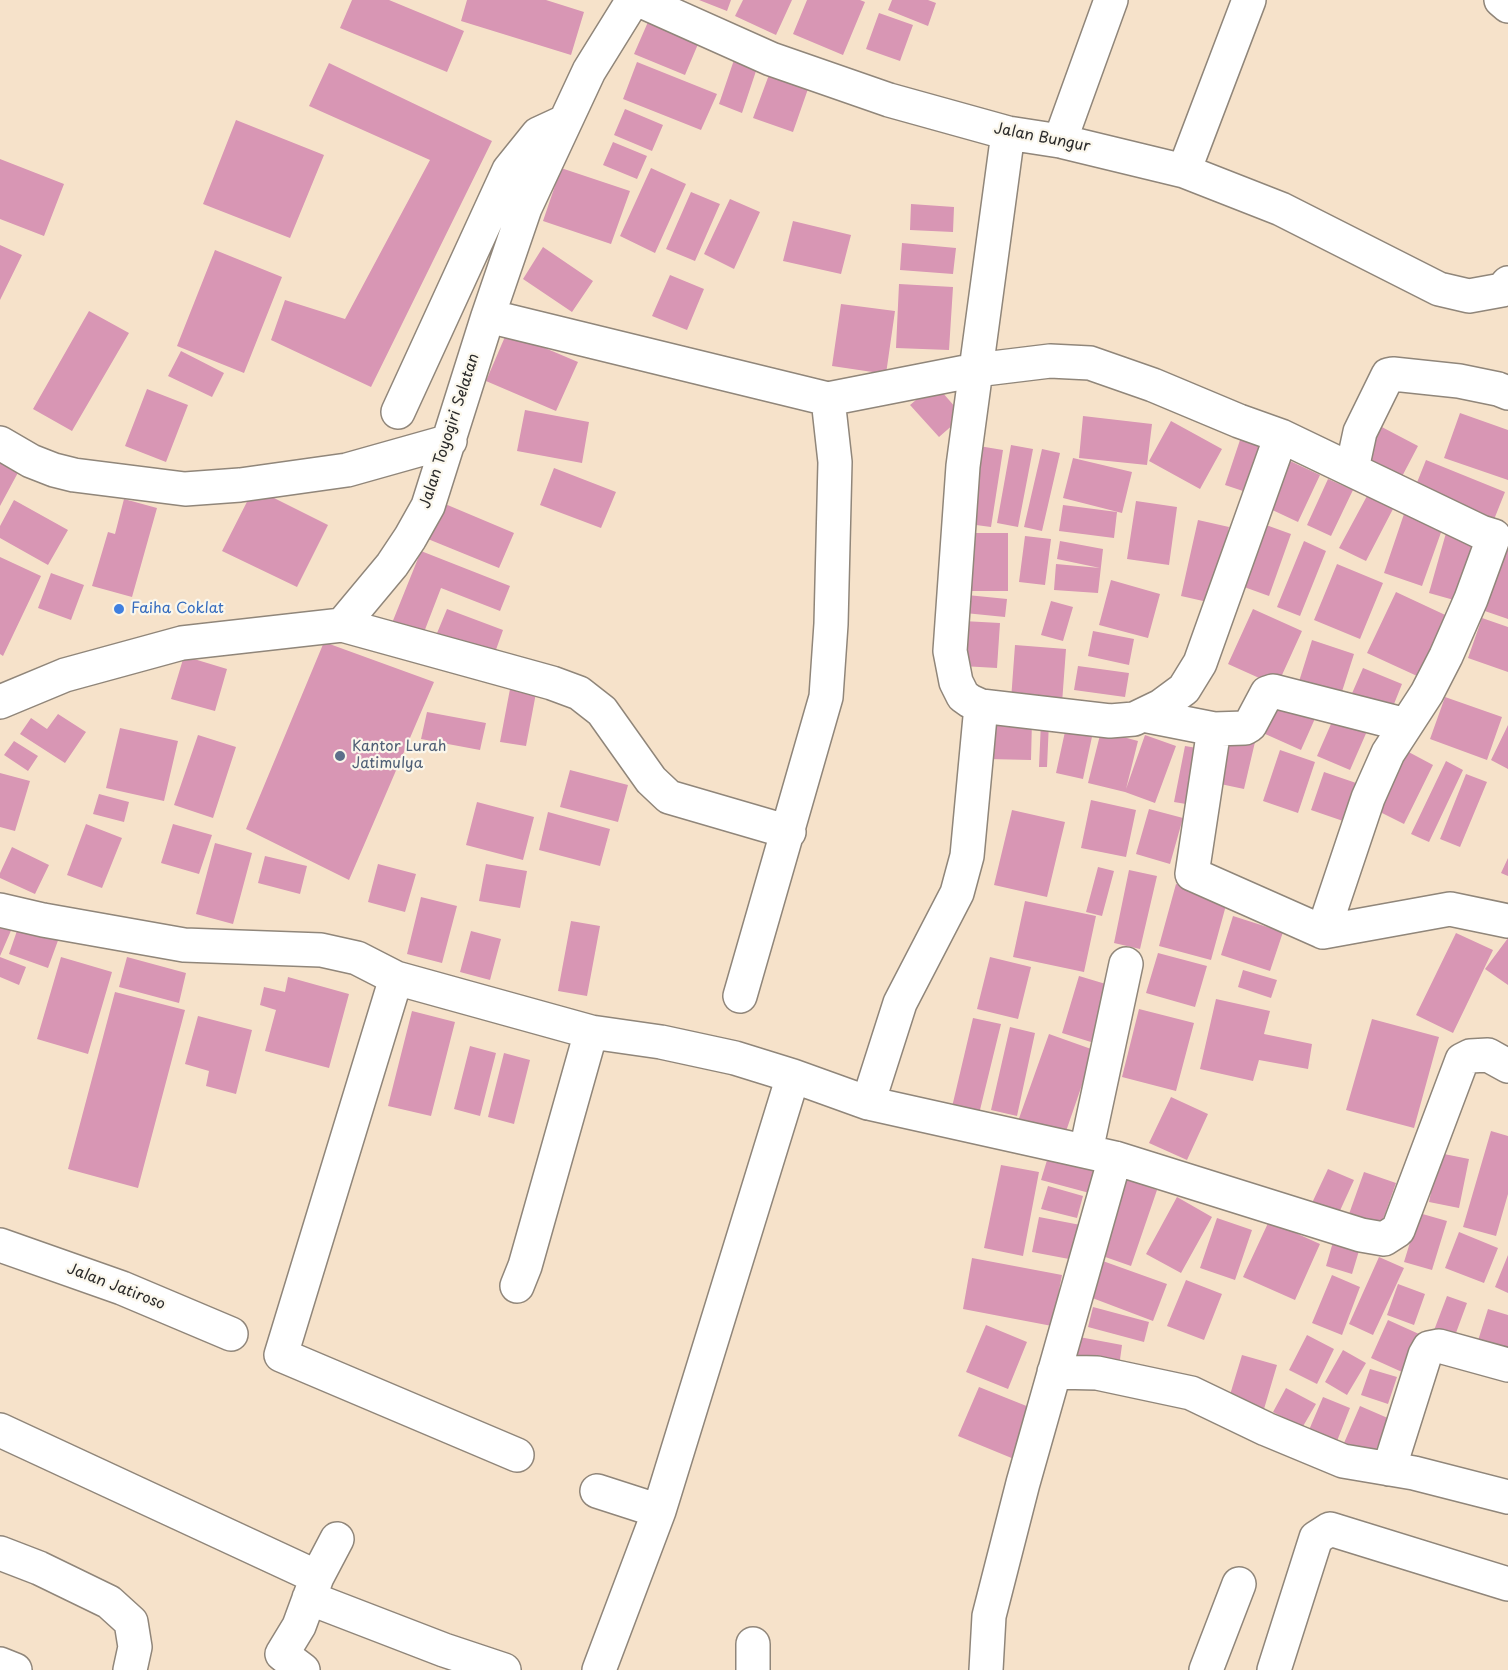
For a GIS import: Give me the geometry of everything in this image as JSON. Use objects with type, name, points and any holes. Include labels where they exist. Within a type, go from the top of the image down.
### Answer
[{"type":"street","name":"Jalan Toyogiri Selatan","points":[[342,625],[392,565],[428,506],[525,208],[589,71],[633,0]]},
{"type":"street","name":"Jalan Bungur","points":[[639,0],[771,59],[889,100],[1008,133],[1060,141],[1184,171],[1281,209],[1439,289],[1469,296],[1502,290],[1508,283]]},
{"type":"street","points":[[1060,141],[1111,0]]},
{"type":"street","points":[[1184,171],[1250,0]]},
{"type":"street","points":[[1501,0],[1508,6]]},
{"type":"street","points":[[398,412],[508,170],[538,134],[564,122]]},
{"type":"street","points":[[1008,133],[963,466],[950,651],[956,682],[963,696],[981,706],[1110,721],[1134,719],[1143,715],[1161,706],[1184,688],[1200,663],[1281,436]]},
{"type":"street","points":[[488,316],[828,399],[976,370],[1050,361],[1090,363],[1153,385],[1281,436],[1481,532],[1501,538],[1427,693],[1388,753],[1368,798],[1323,932]]},
{"type":"street","points":[[1352,469],[1360,432],[1388,375],[1459,381],[1508,393]]},
{"type":"street","points":[[740,996],[826,697],[831,624],[835,483],[828,399]]},
{"type":"street","points":[[0,443],[31,461],[74,475],[185,489],[240,485],[347,470],[450,441]]},
{"type":"street","points":[[0,702],[65,675],[182,643],[342,625],[552,683],[579,693],[602,711],[651,780],[669,797],[789,832]]},
{"type":"street","points":[[1143,715],[1214,729],[1245,728],[1250,725],[1267,693],[1273,692],[1406,725]]},
{"type":"street","points":[[868,1103],[900,1004],[957,893],[968,856],[981,706]]},
{"type":"street","points":[[1214,729],[1192,874],[1323,932],[1450,909],[1508,921]]},
{"type":"street","points":[[0,910],[184,945],[321,950],[357,958],[396,978],[591,1032],[661,1042],[725,1056],[793,1076],[868,1103],[1101,1155],[1361,1235],[1384,1239],[1398,1230],[1462,1060],[1470,1056],[1488,1055],[1508,1066]]},
{"type":"street","points":[[986,1670],[988,1616],[1054,1372],[1101,1155],[1126,964]]},
{"type":"street","points":[[396,978],[281,1355],[517,1455]]},
{"type":"street","points":[[517,1286],[525,1266],[591,1032]]},
{"type":"street","points":[[599,1670],[659,1511],[793,1076]]},
{"type":"street","name":"Jalan Jatiroso","points":[[0,1245],[122,1288],[231,1334]]},
{"type":"street","points":[[1389,1469],[1429,1348],[1439,1346],[1508,1365]]},
{"type":"street","points":[[1054,1372],[1097,1373],[1191,1393],[1266,1429],[1343,1461],[1413,1473],[1508,1497]]},
{"type":"street","points":[[0,1430],[444,1650],[504,1670]]},
{"type":"street","points":[[597,1491],[659,1511]]},
{"type":"street","points":[[1274,1670],[1316,1538],[1330,1529],[1508,1584]]},
{"type":"street","points":[[286,1665],[313,1587],[337,1539]]},
{"type":"street","points":[[0,1553],[39,1568],[109,1602],[132,1622],[135,1647],[130,1670]]},
{"type":"street","points":[[1206,1670],[1239,1584]]},
{"type":"street","points":[[0,1664],[15,1670]]},
{"type":"building","points":[[352,0],[389,0],[464,31],[447,72],[340,28]]},
{"type":"building","points":[[467,0],[546,0],[584,12],[571,55],[461,21]]},
{"type":"building","points":[[699,0],[731,0],[727,11]]},
{"type":"building","points":[[743,0],[792,0],[776,35],[735,16]]},
{"type":"building","points":[[807,0],[860,0],[865,2],[843,55],[793,34]]},
{"type":"building","points":[[892,0],[928,0],[936,3],[928,26],[888,10]]},
{"type":"building","points":[[879,13],[913,25],[900,61],[866,49]]},
{"type":"building","points":[[651,15],[701,37],[685,75],[634,54]]},
{"type":"building","points":[[736,54],[759,62],[742,113],[719,104]]},
{"type":"building","points":[[637,62],[717,94],[701,130],[623,99]]},
{"type":"building","points":[[329,63],[492,141],[371,387],[271,340],[285,300],[345,319],[430,160],[309,106]]},
{"type":"building","points":[[770,72],[809,86],[793,132],[753,118]]},
{"type":"building","points":[[625,109],[663,125],[652,151],[614,135]]},
{"type":"building","points":[[236,120],[324,155],[290,238],[203,204]]},
{"type":"building","points":[[613,142],[647,156],[637,179],[603,165]]},
{"type":"building","points":[[0,159],[64,184],[44,236],[0,219]]},
{"type":"building","points":[[561,168],[630,191],[611,244],[543,221]]},
{"type":"building","points":[[651,168],[686,184],[655,253],[620,236]]},
{"type":"building","points":[[691,192],[720,204],[695,261],[666,249]]},
{"type":"building","points":[[730,199],[760,212],[734,269],[704,254]]},
{"type":"building","points":[[911,204],[954,207],[953,232],[910,230]]},
{"type":"building","points":[[793,221],[851,235],[841,274],[783,261]]},
{"type":"building","points":[[902,243],[956,248],[953,274],[900,270]]},
{"type":"building","points":[[0,245],[22,255],[0,300]]},
{"type":"building","points":[[543,247],[593,281],[572,312],[523,279]]},
{"type":"building","points":[[215,250],[282,277],[244,373],[177,346]]},
{"type":"building","points":[[670,275],[704,289],[687,330],[652,316]]},
{"type":"building","points":[[899,284],[953,287],[949,350],[896,348]]},
{"type":"building","points":[[841,304],[895,311],[886,374],[832,366]]},
{"type":"building","points":[[89,311],[129,333],[72,431],[33,409]]},
{"type":"building","points":[[507,332],[578,362],[556,411],[486,381]]},
{"type":"building","points":[[181,351],[224,373],[212,397],[168,376]]},
{"type":"building","points":[[935,384],[963,416],[939,437],[910,405]]},
{"type":"building","points":[[147,389],[188,405],[166,462],[125,446]]},
{"type":"building","points":[[525,410],[589,422],[582,463],[517,451]]},
{"type":"building","points":[[1460,413],[1508,430],[1508,480],[1444,458]]},
{"type":"building","points":[[1083,416],[1152,424],[1147,465],[1079,458]]},
{"type":"building","points":[[1171,421],[1222,449],[1200,489],[1149,461]]},
{"type":"building","points":[[1378,425],[1418,446],[1397,486],[1357,465]]},
{"type":"building","points":[[1242,434],[1270,443],[1252,494],[1225,485]]},
{"type":"building","points":[[973,445],[1003,450],[991,527],[961,523]]},
{"type":"building","points":[[1011,445],[1033,449],[1018,527],[997,523]]},
{"type":"building","points":[[1042,449],[1060,453],[1042,531],[1024,527]]},
{"type":"building","points":[[0,456],[21,467],[0,506]]},
{"type":"building","points":[[1073,458],[1132,472],[1122,513],[1063,498]]},
{"type":"building","points":[[1288,460],[1320,475],[1298,522],[1266,507]]},
{"type":"building","points":[[1426,460],[1505,492],[1491,527],[1412,495]]},
{"type":"building","points":[[554,468],[616,492],[601,528],[540,505]]},
{"type":"building","points":[[1328,479],[1353,490],[1331,536],[1307,525]]},
{"type":"building","points":[[254,488],[328,525],[297,587],[222,551]]},
{"type":"building","points":[[1367,496],[1393,509],[1366,561],[1339,548]]},
{"type":"building","points":[[124,499],[157,508],[132,597],[92,586],[108,532],[115,534]]},
{"type":"building","points":[[14,500],[68,530],[48,565],[0,538],[0,526]]},
{"type":"building","points":[[438,501],[514,533],[499,568],[423,537]]},
{"type":"building","points":[[1136,501],[1177,507],[1169,565],[1127,559]]},
{"type":"building","points":[[1063,505],[1117,512],[1114,538],[1059,531]]},
{"type":"building","points":[[1405,511],[1444,524],[1422,586],[1384,573]]},
{"type":"building","points":[[1198,520],[1229,527],[1212,603],[1181,596]]},
{"type":"building","points":[[1255,521],[1291,534],[1269,596],[1233,583]]},
{"type":"building","points":[[970,533],[1008,533],[1008,591],[970,591]]},
{"type":"building","points":[[1446,533],[1478,542],[1461,602],[1429,593]]},
{"type":"building","points":[[1025,536],[1051,539],[1045,585],[1019,582]]},
{"type":"building","points":[[1060,541],[1103,549],[1098,593],[1054,590],[1056,564],[1100,568],[1057,559]]},
{"type":"building","points":[[1304,541],[1326,551],[1300,616],[1277,607]]},
{"type":"building","points":[[1501,548],[1508,551],[1508,619],[1479,609]]},
{"type":"building","points":[[421,551],[510,586],[500,611],[441,588],[421,640],[390,628]]},
{"type":"building","points":[[0,557],[41,576],[3,656],[0,654]]},
{"type":"building","points":[[1337,564],[1383,583],[1360,639],[1314,620]]},
{"type":"building","points":[[51,573],[84,585],[71,620],[38,608]]},
{"type":"building","points":[[1111,580],[1160,594],[1148,638],[1099,625]]},
{"type":"building","points":[[1396,592],[1456,620],[1428,681],[1367,653]]},
{"type":"building","points":[[967,595],[1007,599],[1005,617],[965,613]]},
{"type":"building","points":[[1051,601],[1073,607],[1063,641],[1041,635]]},
{"type":"building","points":[[447,609],[503,630],[492,661],[435,638]]},
{"type":"building","points":[[1253,609],[1302,631],[1277,686],[1228,664]]},
{"type":"building","points":[[1482,618],[1508,627],[1508,672],[1468,658]]},
{"type":"building","points":[[963,621],[1000,623],[997,668],[962,666]]},
{"type":"building","points":[[1093,631],[1134,639],[1129,665],[1088,656]]},
{"type":"building","points":[[1312,640],[1354,654],[1338,704],[1296,691]]},
{"type":"building","name":"Kantor Lurah Jatimulya","points":[[324,642],[434,682],[349,880],[246,829]]},
{"type":"building","points":[[1015,645],[1066,649],[1062,703],[1011,700]]},
{"type":"building","points":[[184,656],[227,669],[215,711],[171,699]]},
{"type":"building","points":[[1078,666],[1129,673],[1125,697],[1074,690]]},
{"type":"building","points":[[1363,668],[1402,684],[1390,714],[1350,698]]},
{"type":"building","points":[[510,689],[536,693],[526,746],[500,742]]},
{"type":"building","points":[[1271,693],[1317,714],[1301,750],[1254,729]]},
{"type":"building","points":[[1445,697],[1502,717],[1487,760],[1430,739]]},
{"type":"building","points":[[1338,708],[1371,722],[1350,770],[1317,756]]},
{"type":"building","points":[[427,712],[486,723],[480,750],[421,739]]},
{"type":"building","points":[[58,714],[86,732],[65,763],[20,734],[31,718],[47,729]]},
{"type":"building","points":[[990,719],[1032,720],[1031,760],[988,759]]},
{"type":"building","points":[[1041,722],[1049,722],[1047,767],[1039,767]]},
{"type":"building","points":[[1508,725],[1508,769],[1491,760]]},
{"type":"building","points":[[1066,727],[1093,732],[1083,779],[1056,773]]},
{"type":"building","points":[[120,728],[178,741],[164,801],[106,788]]},
{"type":"building","points":[[1101,731],[1138,741],[1126,789],[1145,735],[1176,746],[1155,803],[1125,792],[1088,783]]},
{"type":"building","points":[[198,735],[236,747],[213,818],[174,805]]},
{"type":"building","points":[[1222,735],[1255,742],[1244,789],[1211,782]]},
{"type":"building","points":[[14,741],[38,756],[28,771],[4,755]]},
{"type":"building","points":[[1185,746],[1203,749],[1192,805],[1174,802]]},
{"type":"building","points":[[1403,749],[1433,765],[1404,824],[1374,809]]},
{"type":"building","points":[[1280,750],[1315,762],[1298,813],[1263,801]]},
{"type":"building","points":[[1446,761],[1463,770],[1429,842],[1411,834]]},
{"type":"building","points":[[570,770],[628,785],[618,822],[560,807]]},
{"type":"building","points":[[1324,772],[1359,784],[1346,822],[1311,810]]},
{"type":"building","points":[[0,773],[30,781],[15,831],[0,827]]},
{"type":"building","points":[[1466,774],[1487,782],[1460,847],[1440,839]]},
{"type":"building","points":[[99,794],[129,802],[124,822],[93,814]]},
{"type":"building","points":[[1091,800],[1136,810],[1126,857],[1081,848]]},
{"type":"building","points":[[477,802],[534,817],[523,860],[466,845]]},
{"type":"building","points":[[1149,809],[1183,818],[1170,864],[1136,854]]},
{"type":"building","points":[[1012,810],[1065,822],[1047,897],[994,885]]},
{"type":"building","points":[[548,812],[610,829],[600,866],[539,850]]},
{"type":"building","points":[[86,824],[122,838],[102,888],[67,875]]},
{"type":"building","points":[[173,824],[212,835],[199,874],[161,863]]},
{"type":"building","points":[[215,843],[252,853],[233,924],[196,914]]},
{"type":"building","points":[[12,847],[49,865],[35,894],[0,878],[0,873]]},
{"type":"building","points":[[265,856],[307,866],[300,894],[258,883]]},
{"type":"building","points":[[1508,858],[1508,876],[1501,873]]},
{"type":"building","points":[[378,864],[416,874],[405,912],[368,902]]},
{"type":"building","points":[[486,864],[527,871],[520,908],[479,901]]},
{"type":"building","points":[[1098,867],[1114,871],[1102,916],[1086,912]]},
{"type":"building","points":[[1129,870],[1157,876],[1140,949],[1114,943]]},
{"type":"building","points":[[1176,884],[1228,898],[1211,960],[1159,946]]},
{"type":"building","points":[[421,897],[457,906],[442,963],[407,954]]},
{"type":"building","points":[[1025,901],[1096,916],[1084,972],[1013,957]]},
{"type":"building","points":[[1233,916],[1283,932],[1270,971],[1221,955]]},
{"type":"building","points":[[0,921],[13,926],[0,956]]},
{"type":"building","points":[[571,921],[600,926],[587,996],[558,991]]},
{"type":"building","points":[[20,922],[60,935],[48,968],[9,954]]},
{"type":"building","points":[[471,931],[501,939],[490,980],[460,972]]},
{"type":"building","points":[[1456,933],[1493,950],[1453,1033],[1416,1015]]},
{"type":"building","points":[[1508,938],[1508,985],[1485,969]]},
{"type":"building","points":[[1158,953],[1207,966],[1195,1007],[1146,993]]},
{"type":"building","points":[[0,957],[26,967],[19,985],[0,977]]},
{"type":"building","points":[[61,957],[112,972],[88,1054],[37,1039]]},
{"type":"building","points":[[127,957],[186,973],[179,1003],[119,987]]},
{"type":"building","points":[[990,957],[1031,967],[1018,1019],[977,1009]]},
{"type":"building","points":[[1243,970],[1277,980],[1271,998],[1238,987]]},
{"type":"building","points":[[1079,976],[1109,985],[1091,1042],[1062,1033]]},
{"type":"building","points":[[288,977],[349,994],[329,1068],[265,1051],[276,1010],[260,1005],[264,987],[285,992]]},
{"type":"building","points":[[115,992],[185,1010],[138,1188],[68,1169]]},
{"type":"building","points":[[1216,999],[1270,1011],[1264,1034],[1312,1044],[1308,1069],[1259,1060],[1253,1081],[1200,1069]]},
{"type":"building","points":[[1139,1009],[1194,1023],[1176,1091],[1122,1077]]},
{"type":"building","points":[[412,1011],[455,1022],[431,1116],[388,1106]]},
{"type":"building","points":[[198,1016],[252,1030],[236,1094],[206,1086],[209,1071],[185,1064]]},
{"type":"building","points":[[973,1018],[1001,1024],[979,1114],[952,1107]]},
{"type":"building","points":[[1372,1019],[1439,1037],[1414,1128],[1346,1110]]},
{"type":"building","points":[[1010,1027],[1035,1033],[1017,1116],[991,1110]]},
{"type":"building","points":[[1049,1034],[1094,1050],[1063,1140],[1017,1124]]},
{"type":"building","points":[[470,1046],[496,1053],[480,1116],[454,1109]]},
{"type":"building","points":[[504,1053],[530,1060],[514,1124],[488,1117]]},
{"type":"building","points":[[1171,1097],[1208,1114],[1187,1160],[1149,1143]]},
{"type":"building","points":[[1491,1131],[1508,1136],[1508,1194],[1496,1236],[1463,1227]]},
{"type":"building","points":[[1439,1153],[1469,1159],[1459,1208],[1429,1202]]},
{"type":"building","points":[[1048,1157],[1103,1172],[1097,1195],[1041,1180]]},
{"type":"building","points":[[1001,1165],[1039,1172],[1023,1256],[984,1248]]},
{"type":"building","points":[[1328,1169],[1354,1180],[1338,1215],[1312,1203]]},
{"type":"building","points":[[1364,1172],[1396,1183],[1381,1225],[1349,1214]]},
{"type":"building","points":[[1118,1176],[1157,1190],[1131,1266],[1091,1252]]},
{"type":"building","points":[[1048,1186],[1083,1196],[1077,1218],[1041,1209]]},
{"type":"building","points":[[1177,1197],[1212,1217],[1181,1273],[1146,1254]]},
{"type":"building","points":[[1419,1213],[1447,1221],[1432,1270],[1404,1262]]},
{"type":"building","points":[[1039,1217],[1091,1227],[1085,1262],[1032,1252]]},
{"type":"building","points":[[1217,1218],[1252,1230],[1235,1280],[1200,1268]]},
{"type":"building","points":[[1269,1221],[1320,1244],[1295,1300],[1243,1277]]},
{"type":"building","points":[[1459,1232],[1498,1248],[1484,1283],[1445,1268]]},
{"type":"building","points":[[1335,1235],[1361,1244],[1352,1274],[1326,1266]]},
{"type":"building","points":[[1508,1255],[1508,1293],[1495,1287]]},
{"type":"building","points":[[1379,1257],[1404,1268],[1373,1335],[1349,1324]]},
{"type":"building","points":[[972,1258],[1062,1275],[1052,1326],[963,1309]]},
{"type":"building","points":[[1100,1260],[1167,1284],[1153,1321],[1087,1296]]},
{"type":"building","points":[[1332,1275],[1360,1287],[1342,1335],[1312,1323]]},
{"type":"building","points":[[1186,1280],[1222,1294],[1204,1340],[1167,1326]]},
{"type":"building","points":[[1398,1284],[1425,1294],[1414,1325],[1387,1315]]},
{"type":"building","points":[[1447,1296],[1467,1303],[1453,1341],[1433,1333]]},
{"type":"building","points":[[1093,1307],[1149,1322],[1144,1342],[1088,1327]]},
{"type":"building","points":[[1488,1309],[1508,1315],[1508,1361],[1475,1350]]},
{"type":"building","points":[[1388,1320],[1419,1334],[1402,1372],[1371,1358]]},
{"type":"building","points":[[986,1325],[1027,1342],[1008,1389],[966,1372]]},
{"type":"building","points":[[1307,1335],[1334,1349],[1317,1384],[1289,1370]]},
{"type":"building","points":[[1074,1336],[1122,1345],[1119,1367],[1071,1359]]},
{"type":"building","points":[[1343,1350],[1366,1363],[1347,1395],[1325,1382]]},
{"type":"building","points":[[1242,1355],[1277,1365],[1264,1409],[1229,1398]]},
{"type":"building","points":[[1370,1369],[1397,1377],[1388,1404],[1361,1395]]},
{"type":"building","points":[[979,1387],[1034,1409],[1014,1459],[958,1436]]},
{"type":"building","points":[[1286,1388],[1316,1404],[1302,1428],[1273,1412]]},
{"type":"building","points":[[1323,1397],[1350,1408],[1337,1441],[1309,1430]]},
{"type":"building","points":[[1360,1406],[1390,1419],[1373,1456],[1344,1443]]},
{"type":"place","name":"Faiha Coklat","points":[[119,609]]},
{"type":"place","name":"Kantor Lurah Jatimulya","points":[[340,756]]}]
